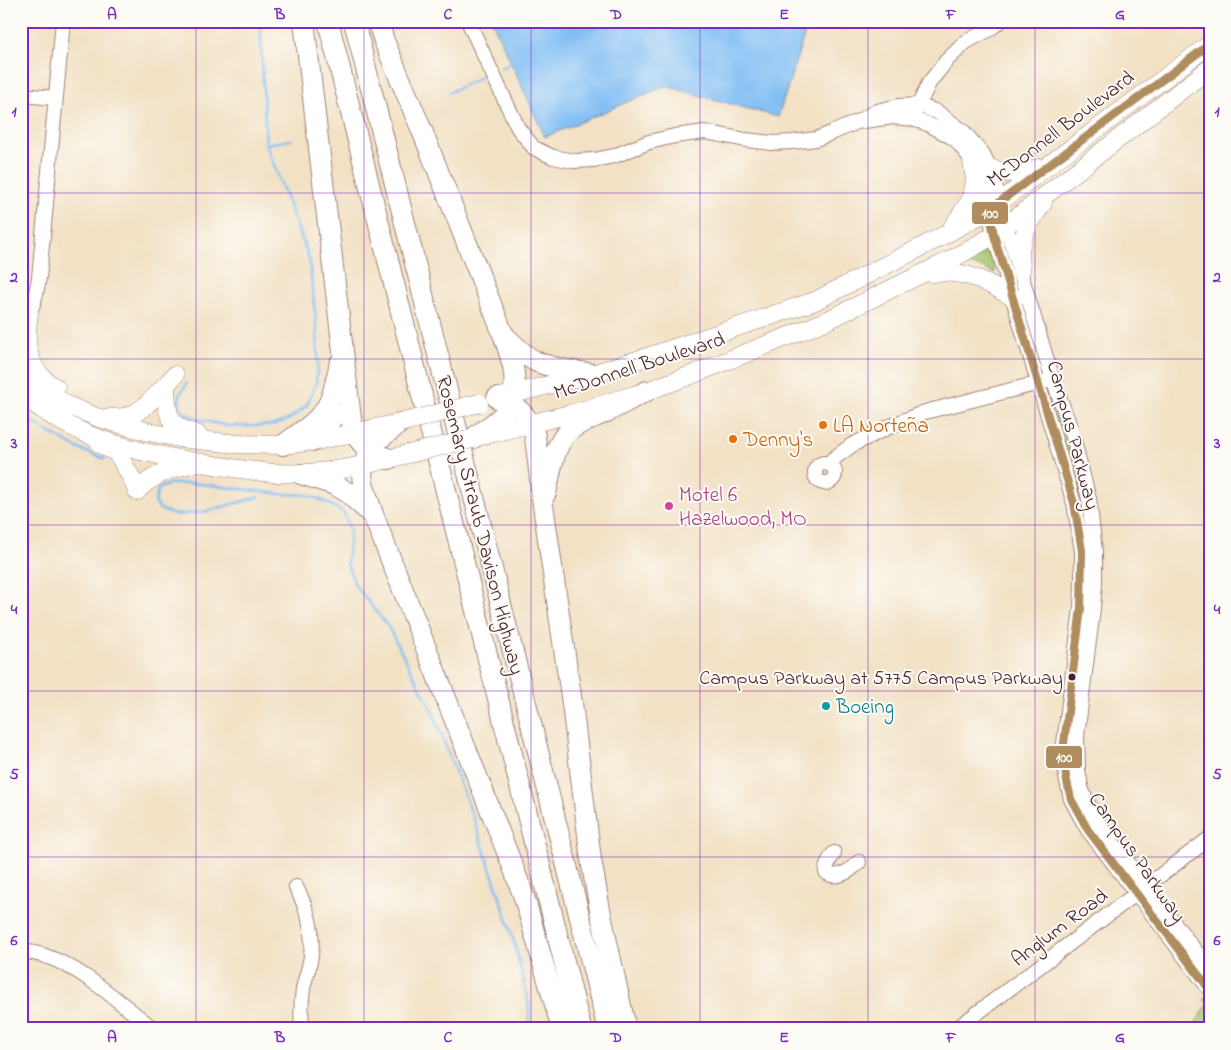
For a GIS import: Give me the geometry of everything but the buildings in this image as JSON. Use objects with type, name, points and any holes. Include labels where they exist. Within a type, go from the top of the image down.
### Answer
[{"type":"highway","points":[[304,21],[351,420],[355,433],[363,446],[366,458]]},
{"type":"highway","name":"Rosemary Straub Davison Highway","points":[[328,21],[581,1029]]},
{"type":"highway","name":"Rosemary Straub Davison Highway","points":[[354,21],[608,1029]]},
{"type":"highway","points":[[378,21],[384,41],[423,133],[503,334],[514,368],[515,379],[500,400]]},
{"type":"highway","points":[[503,334],[524,354],[545,365],[592,374]]},
{"type":"highway","points":[[283,445],[319,417],[328,405],[343,352]]},
{"type":"highway","points":[[314,441],[336,414],[346,382]]},
{"type":"highway","points":[[543,505],[557,451],[561,441],[568,432],[576,425],[648,391]]},
{"type":"highway","points":[[500,400],[524,415],[530,424],[534,436],[572,703],[591,860],[626,1029]]},
{"type":"highway","points":[[481,434],[505,413],[500,400]]},
{"type":"highway","points":[[538,464],[554,429],[570,414]]},
{"type":"highway","points":[[400,423],[374,443],[366,458],[362,473],[363,484],[374,517],[513,867],[525,900],[562,1029]]},
{"type":"highway","points":[[366,458],[398,457]]},
{"type":"highway","points":[[302,474],[335,485],[347,492],[374,517]]},
{"type":"main road","name":"McDonnell Boulevard","points":[[21,374],[31,383],[67,405],[96,417],[149,432],[212,442],[283,445],[314,441],[500,400],[592,374],[815,300],[949,232],[994,206],[1210,44]]},
{"type":"main road","name":"McDonnell Boulevard","points":[[398,457],[481,434],[570,414],[648,391],[826,321],[952,259],[1001,230],[1210,68]]},
{"type":"main road","points":[[949,232],[972,198],[975,180],[972,160]]},
{"type":"main road","points":[[990,168],[1010,174],[1023,173],[1047,166]]},
{"type":"main road","points":[[1021,271],[1020,252],[1023,239],[1030,223],[1048,194]]},
{"type":"main road","points":[[920,275],[942,272],[964,274],[989,283],[1014,298]]},
{"type":"main road","points":[[27,313],[28,352],[33,366],[42,378],[59,391],[67,405]]},
{"type":"main road","points":[[96,417],[122,418],[136,413],[170,382],[167,409],[173,423],[183,430],[203,435],[230,438],[249,444]]},
{"type":"main road","points":[[21,394],[58,420],[89,434],[145,451],[203,463],[273,473],[302,474],[323,472],[366,458]]},
{"type":"main road","points":[[21,401],[40,407]]},
{"type":"main road","points":[[89,434],[98,443],[116,453],[130,474],[137,491],[143,484],[163,472],[191,464],[203,463]]},
{"type":"street","points":[[27,313],[39,278],[42,254],[63,21]]},
{"type":"street","points":[[468,21],[518,128],[534,148],[553,157],[574,161],[594,160],[614,156],[649,142],[706,132],[772,143],[816,139],[857,122],[877,110],[919,105],[937,112],[963,130],[983,154],[993,175],[994,206]]},
{"type":"street","points":[[913,119],[929,83],[946,60],[966,42],[990,29],[1000,21]]},
{"type":"street","points":[[21,95],[56,98]]},
{"type":"street","points":[[857,122],[893,117],[913,119],[928,124],[955,139],[972,160],[994,206]]},
{"type":"street","name":"Campus Parkway","points":[[994,206],[1001,230],[1014,298],[1046,381],[1071,429],[1089,499],[1095,551],[1095,583],[1077,735],[1078,771],[1082,792],[1092,812],[1141,890],[1210,990]]},
{"type":"street","name":"Campus Parkway","points":[[1001,230],[1021,271],[1046,381]]},
{"type":"street","points":[[830,465],[833,459],[852,445],[925,412],[1046,381]]},
{"type":"street","name":"Anglum Road","points":[[956,1029],[1210,838]]},
{"type":"street","points":[[834,853],[826,868],[826,872],[829,874],[843,874],[859,862]]},
{"type":"street","points":[[296,887],[309,915],[312,942],[311,957],[301,1006],[302,1029]]},
{"type":"street","name":"Campus Parkway","points":[[1141,890],[1210,970]]},
{"type":"street","points":[[21,951],[47,956],[68,966],[86,977],[154,1029]]},
{"type":"green space","points":[[988,249],[995,270],[994,273],[978,266],[966,265],[966,263]]},
{"type":"green space","points":[[1051,400],[1054,401],[1067,432],[1073,463],[1068,461]]},
{"type":"green space","points":[[1205,998],[1210,1002],[1210,1029],[1191,1029],[1208,1004],[1204,1000]]},
{"type":"water","points":[[492,21],[782,21],[805,33],[778,117],[665,86],[545,137]]},
{"type":"waterway","points":[[187,383],[180,394],[179,404],[183,412],[198,419],[227,426],[274,425],[290,419],[307,405],[316,383],[318,361],[317,331],[309,258],[266,144],[260,21]]},
{"type":"waterway","points":[[501,68],[511,63]]},
{"type":"waterway","points":[[448,93],[483,76]]},
{"type":"waterway","points":[[266,144],[291,140]]},
{"type":"waterway","points":[[21,416],[77,448],[105,459]]},
{"type":"waterway","points":[[259,497],[203,512],[174,515],[160,509],[155,502],[158,489],[169,484],[193,483],[281,494],[308,495],[326,502],[344,513],[350,530],[347,564],[355,585],[387,625],[431,708],[474,820],[515,945],[529,1005],[529,1029]]},
{"type":"transit line","name":"100","points":[[1210,44],[989,210],[994,235],[1074,503],[1082,551],[1081,608],[1063,751],[1071,799],[1088,830],[1210,990]]},
{"type":"place","name":"LA Norteña","points":[[823,425]]},
{"type":"place","name":"Denny's","points":[[733,439]]},
{"type":"place","name":"Motel 6 Hazelwood, MO","points":[[669,506]]},
{"type":"place","name":"Campus Parkway at 5775 Campus Parkway","points":[[1072,677]]},
{"type":"place","name":"Boeing","points":[[826,706]]}]
